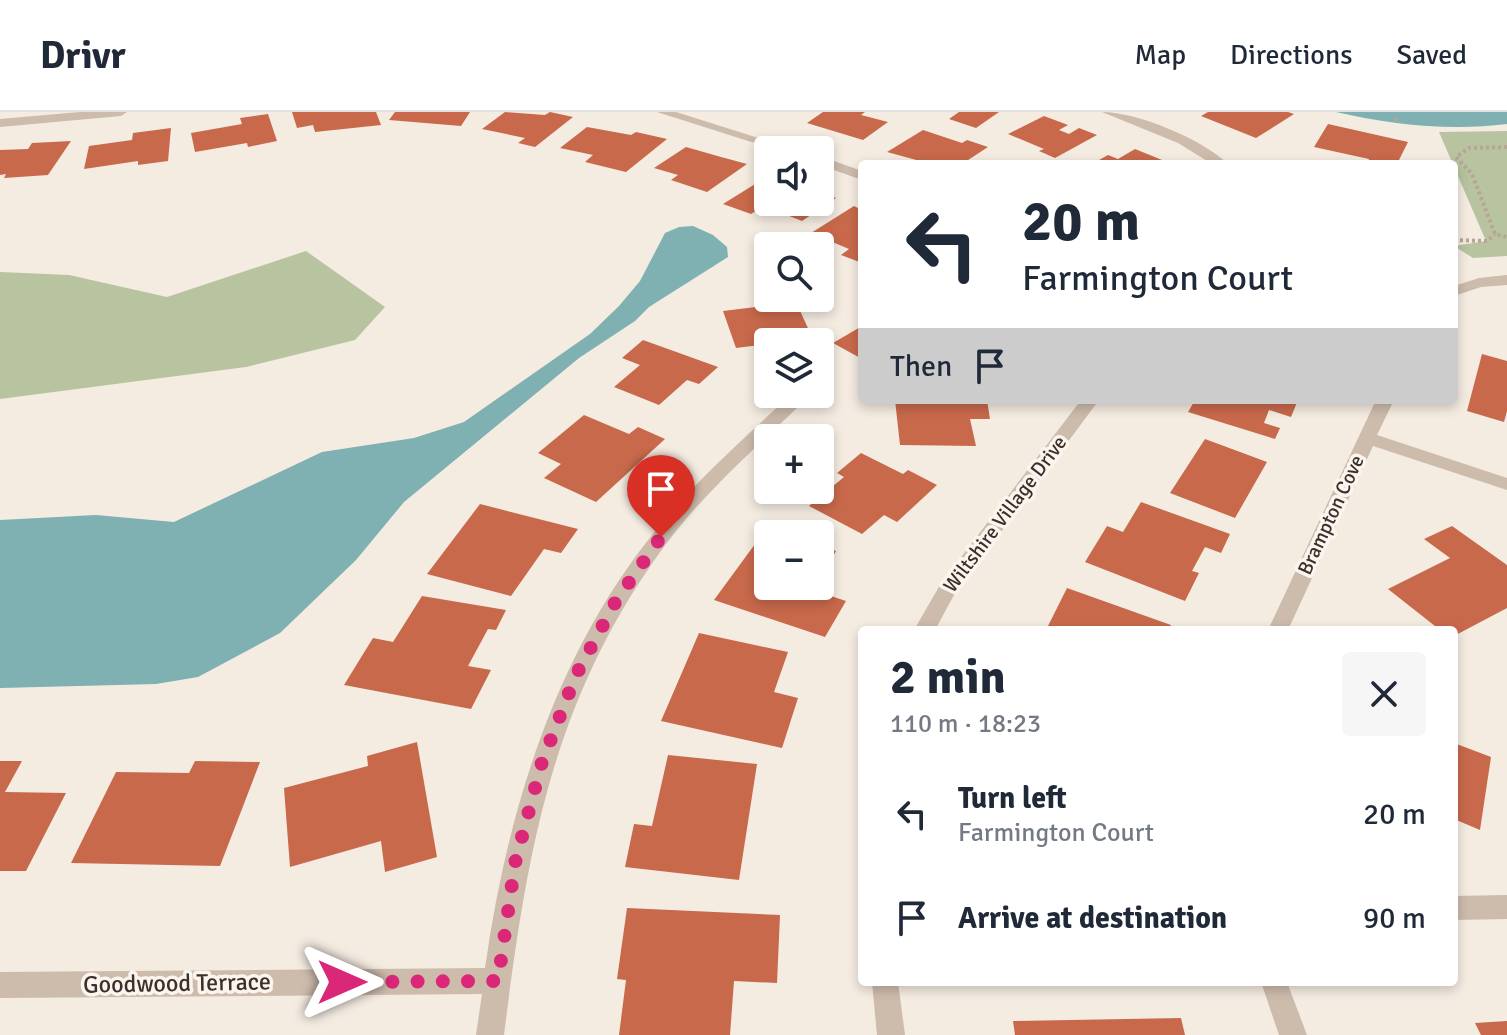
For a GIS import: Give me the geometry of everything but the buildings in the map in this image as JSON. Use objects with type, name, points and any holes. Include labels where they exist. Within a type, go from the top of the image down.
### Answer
[{"type":"street","points":[[0,123],[121,112]]},
{"type":"street","points":[[663,112],[754,139]]},
{"type":"street","points":[[1108,112],[1182,140],[1214,160]]},
{"type":"street","points":[[834,165],[858,174]]},
{"type":"street","points":[[1458,290],[1479,283],[1507,280]]},
{"type":"street","name":"Wiltshire Village Drive","points":[[926,626],[947,590],[1087,404]]},
{"type":"street","name":"Brampton Cove","points":[[1280,626],[1383,404]]},
{"type":"street","points":[[490,1035],[515,863],[542,762],[576,675],[616,601],[661,537],[710,482],[787,408]]},
{"type":"street","points":[[1368,438],[1507,484]]},
{"type":"street","points":[[1458,908],[1507,907]]},
{"type":"street","name":"Goodwood Terrace","points":[[0,985],[498,981]]},
{"type":"street","points":[[885,986],[891,1035]]},
{"type":"street","points":[[1275,986],[1293,1035]]},
{"type":"path","points":[[1495,234],[1472,174],[1456,157],[1469,148],[1507,147]]},
{"type":"path","points":[[1495,234],[1507,237]]},
{"type":"path","points":[[1458,240],[1487,241],[1495,234]]},
{"type":"green space","points":[[1507,131],[1507,256],[1473,258],[1458,249],[1458,245],[1486,241],[1458,176],[1458,160],[1451,160],[1439,132]]},
{"type":"green space","points":[[306,251],[385,307],[355,340],[246,367],[0,399],[0,272],[69,275],[167,297]]},
{"type":"water","points":[[1336,112],[1507,112],[1507,124],[1421,126]]},
{"type":"water","points":[[693,226],[713,235],[727,247],[728,257],[649,307],[635,321],[579,358],[404,502],[356,560],[280,633],[198,677],[156,684],[0,688],[0,520],[96,515],[174,522],[322,452],[414,438],[464,422],[590,334],[640,281],[665,233],[679,227]]},
{"type":"route","points":[[342,982],[498,981],[515,863],[542,762],[576,675],[616,601],[661,537]]}]
